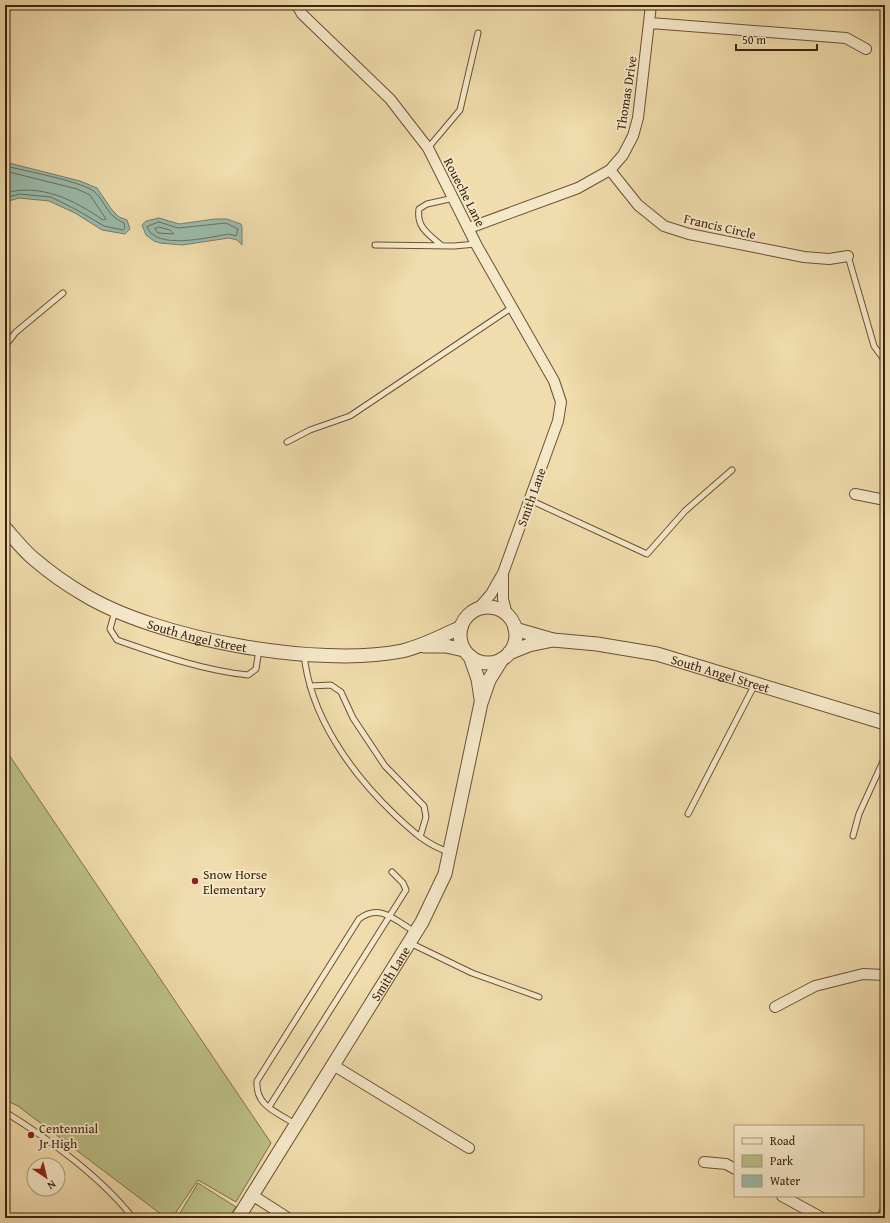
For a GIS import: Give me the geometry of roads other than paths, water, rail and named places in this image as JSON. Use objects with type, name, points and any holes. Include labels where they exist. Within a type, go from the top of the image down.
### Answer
[{"type":"street","name":"Roueche Lane","points":[[297,5],[302,14],[390,99],[428,148],[476,244],[511,308],[554,381],[561,402],[558,421]]},
{"type":"street","name":"Thomas Drive","points":[[469,228],[578,188],[610,170],[623,155],[634,136],[638,118],[651,5]]},
{"type":"street","points":[[650,23],[846,38],[866,49]]},
{"type":"street","name":"Francis Circle","points":[[610,170],[638,205],[664,226],[689,234],[804,257],[828,259],[848,256]]},
{"type":"street","name":"Smith Lane","points":[[477,610],[491,594],[503,574],[558,421]]},
{"type":"street","points":[[855,494],[885,500]]},
{"type":"street","name":"South Angel Street","points":[[5,528],[34,559],[83,594],[115,610],[182,633],[259,649],[367,656],[403,651],[420,646],[461,627]]},
{"type":"street","name":"Smith Lane","points":[[503,574],[503,599],[507,615]]},
{"type":"street","points":[[493,608],[507,615],[515,629],[513,646],[505,656],[493,662],[484,663],[467,653],[461,643],[461,627],[465,620],[477,610],[493,608]]},
{"type":"street","name":"South Angel Street","points":[[515,629],[553,640],[597,644],[657,654],[885,722]]},
{"type":"street","name":"South Angel Street","points":[[505,656],[529,645],[553,640]]},
{"type":"street","name":"South Angel Street","points":[[420,646],[446,646],[467,653]]},
{"type":"street","name":"Smith Lane","points":[[467,653],[478,679],[481,702]]},
{"type":"street","name":"Smith Lane","points":[[238,1218],[412,938],[445,874],[481,702],[489,680],[505,656]]},
{"type":"street","points":[[775,1007],[815,986],[863,974],[885,975]]},
{"type":"street","points":[[333,1065],[469,1148]]},
{"type":"street","points":[[704,1162],[726,1164],[734,1168]]},
{"type":"street","points":[[252,1195],[288,1218]]},
{"type":"street","points":[[784,1197],[822,1218]]},
{"type":"street","points":[[881,1218],[885,1212]]},
{"type":"lane","points":[[428,148],[460,110],[478,33]]},
{"type":"lane","points":[[442,246],[422,228],[419,221],[420,209],[428,204],[454,198]]},
{"type":"lane","points":[[375,245],[442,246],[476,244]]},
{"type":"lane","points":[[848,256],[874,346],[885,362]]},
{"type":"lane","points":[[5,346],[16,332],[63,292]]},
{"type":"lane","points":[[287,442],[310,430],[350,416],[511,308]]},
{"type":"lane","points":[[530,500],[647,554],[686,511],[732,470]]},
{"type":"lane","points":[[115,610],[110,629],[117,640],[179,662],[228,673],[248,675],[256,669],[259,649]]},
{"type":"lane","points":[[304,653],[306,674],[310,686],[331,735],[353,768],[375,795],[420,837],[434,847],[449,852]]},
{"type":"lane","points":[[688,814],[755,684]]},
{"type":"lane","points":[[310,686],[331,685],[342,692],[353,718],[385,766],[424,806],[426,817],[420,837]]},
{"type":"lane","points":[[853,836],[860,814],[885,757]]},
{"type":"lane","points":[[269,1107],[406,890],[403,883],[392,872]]},
{"type":"lane","points":[[296,1124],[261,1101],[256,1091],[257,1081],[359,919],[368,912],[383,912],[412,938],[472,973],[539,997]]},
{"type":"lane","points":[[5,1112],[60,1150],[97,1181],[134,1218]]},
{"type":"water","points":[[5,162],[80,181],[97,188],[112,210],[119,217],[127,220],[130,229],[125,234],[102,230],[75,213],[49,201],[19,198],[5,202]]},
{"type":"water","points":[[159,218],[179,224],[215,219],[227,219],[241,224],[242,245],[237,240],[229,238],[182,245],[160,243],[154,241],[146,235],[142,225],[146,221]]},
{"type":"place","name":"Snow Horse Elementary","points":[[195,881]]},
{"type":"place","name":"Centennial Jr High","points":[[31,1135]]}]
